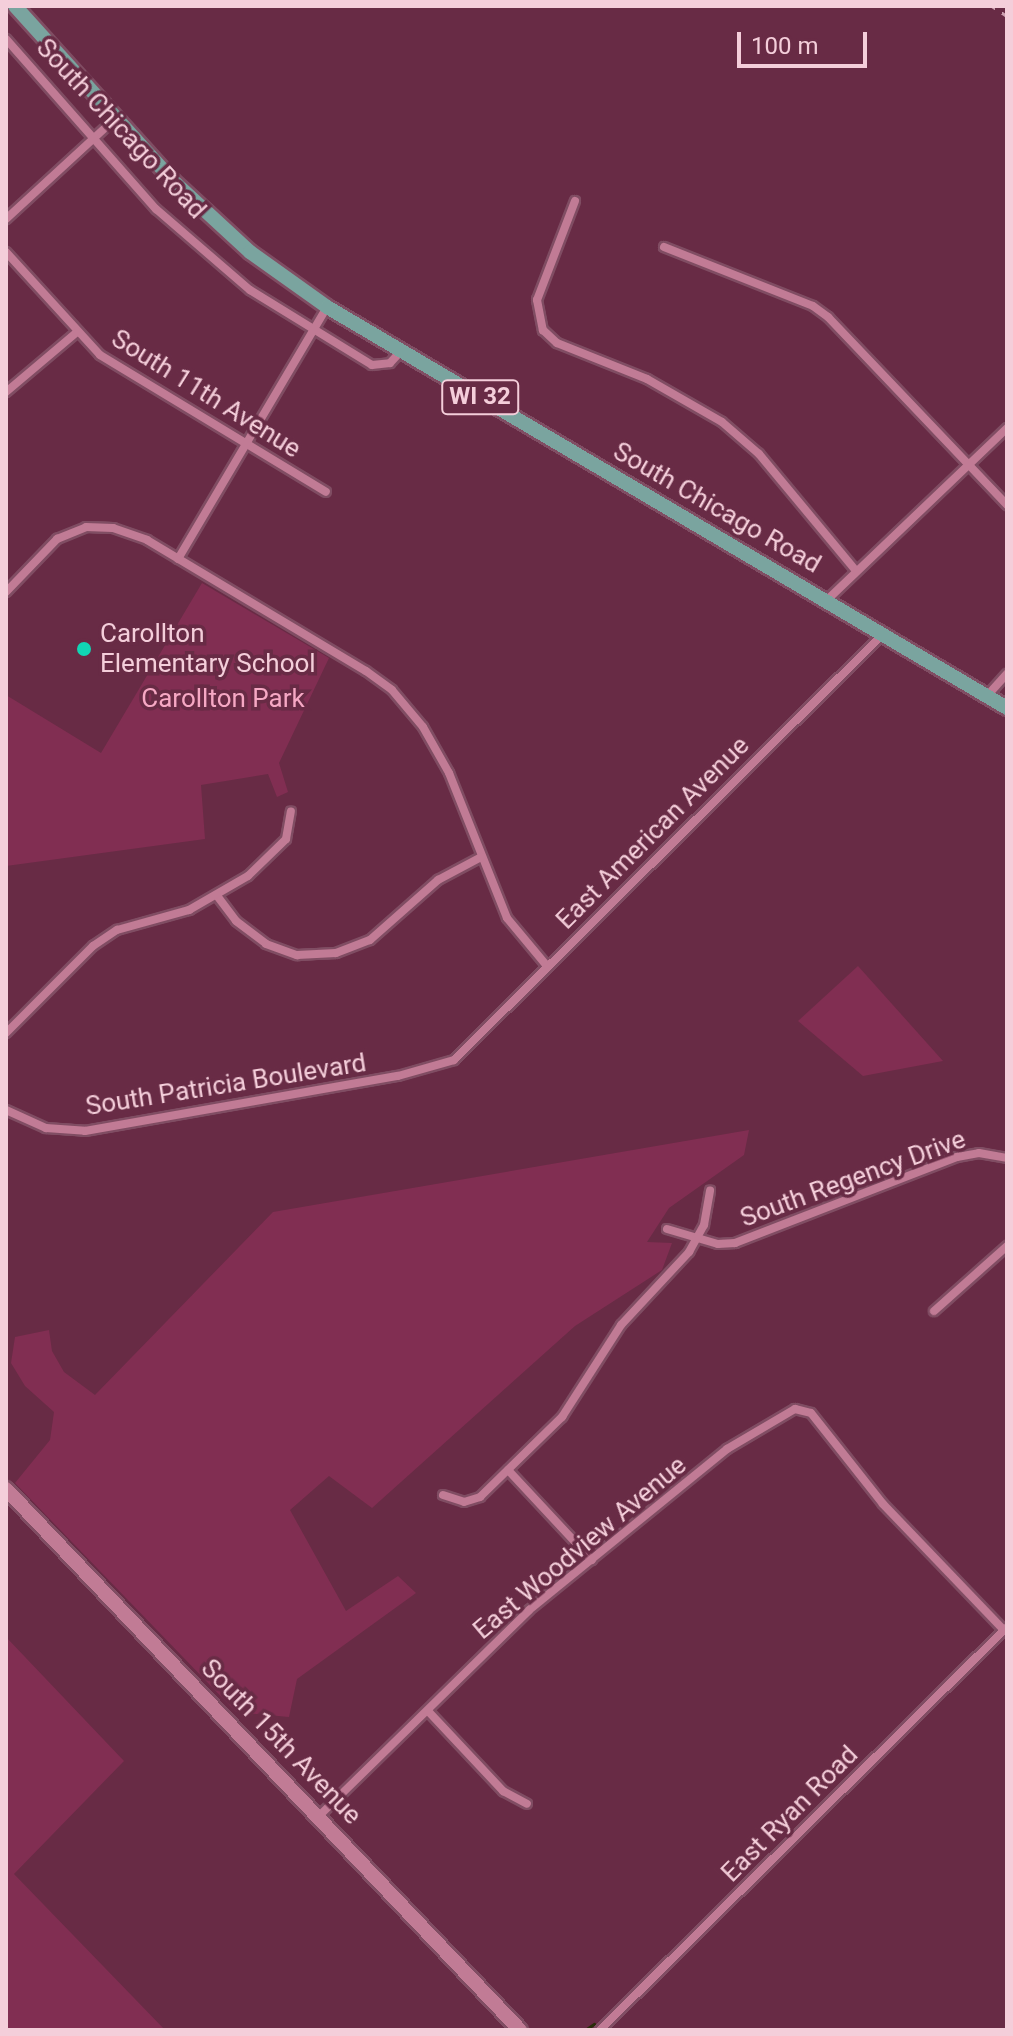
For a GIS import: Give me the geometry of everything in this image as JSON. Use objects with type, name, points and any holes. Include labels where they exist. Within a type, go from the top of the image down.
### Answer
[{"type":"main road","name":"South Chicago Road","points":[[15,6],[116,118],[250,252],[327,307],[1007,708]]},
{"type":"street","name":"South Chicago Road","points":[[6,39],[156,209],[250,290],[372,365],[390,363],[401,351]]},
{"type":"street","points":[[6,219],[96,140],[116,118]]},
{"type":"street","points":[[575,201],[537,300],[539,323],[548,335],[658,384],[722,422],[759,454],[856,571]]},
{"type":"street","points":[[664,247],[813,306],[1007,505]]},
{"type":"street","name":"South 11th Avenue","points":[[6,252],[100,355],[326,492]]},
{"type":"street","points":[[178,559],[327,307]]},
{"type":"street","points":[[6,392],[77,332]]},
{"type":"street","points":[[826,601],[1007,428]]},
{"type":"street","points":[[6,592],[44,549],[86,527],[126,531],[311,635],[392,690],[412,711],[449,773],[507,918],[547,966]]},
{"type":"street","name":"East American Avenue","points":[[454,1060],[882,635]]},
{"type":"street","points":[[986,697],[1007,674]]},
{"type":"street","points":[[6,1033],[117,930],[218,897],[286,839],[291,811]]},
{"type":"street","points":[[218,897],[236,921],[266,944],[297,955],[336,953],[370,940],[438,880],[481,857]]},
{"type":"street","name":"South Patricia Boulevard","points":[[6,1110],[46,1128],[85,1131],[398,1076],[454,1060]]},
{"type":"street","name":"South Regency Drive","points":[[667,1229],[726,1244],[753,1238],[971,1153],[1007,1158]]},
{"type":"street","points":[[443,1495],[474,1501],[562,1417],[614,1334],[697,1239],[710,1191]]},
{"type":"street","points":[[934,1311],[1007,1246]]},
{"type":"street","name":"East Woodview Avenue","points":[[319,1816],[529,1610],[745,1436],[795,1409],[814,1416],[883,1504],[1005,1628]]},
{"type":"street","points":[[508,1470],[592,1560]]},
{"type":"street","name":"South 15th Avenue","points":[[6,1489],[520,2030]]},
{"type":"street","name":"East Ryan Road","points":[[600,2030],[1005,1628]]},
{"type":"street","points":[[428,1711],[503,1791],[527,1804]]},
{"type":"green space","name":"Carollton Park","points":[[202,583],[329,658],[279,763],[288,792],[277,797],[268,774],[201,785],[205,839],[6,866],[6,695],[101,753]]},
{"type":"green space","points":[[858,966],[943,1061],[863,1076],[798,1021]]},
{"type":"green space","points":[[749,1130],[744,1155],[669,1208],[647,1242],[672,1243],[662,1270],[575,1326],[372,1508],[329,1476],[290,1510],[346,1611],[398,1576],[416,1593],[297,1679],[289,1717],[236,1712],[15,1483],[50,1440],[54,1412],[25,1386],[11,1363],[15,1337],[49,1330],[52,1351],[64,1372],[95,1395],[273,1212]]},
{"type":"green space","points":[[6,1637],[124,1761],[14,1874],[165,2030],[6,2030]]},
{"type":"waterway","points":[[585,2030],[594,2024]]},
{"type":"railway","points":[[992,6],[1007,16]]},
{"type":"place","name":"Carollton Elementary School","points":[[84,649]]}]
